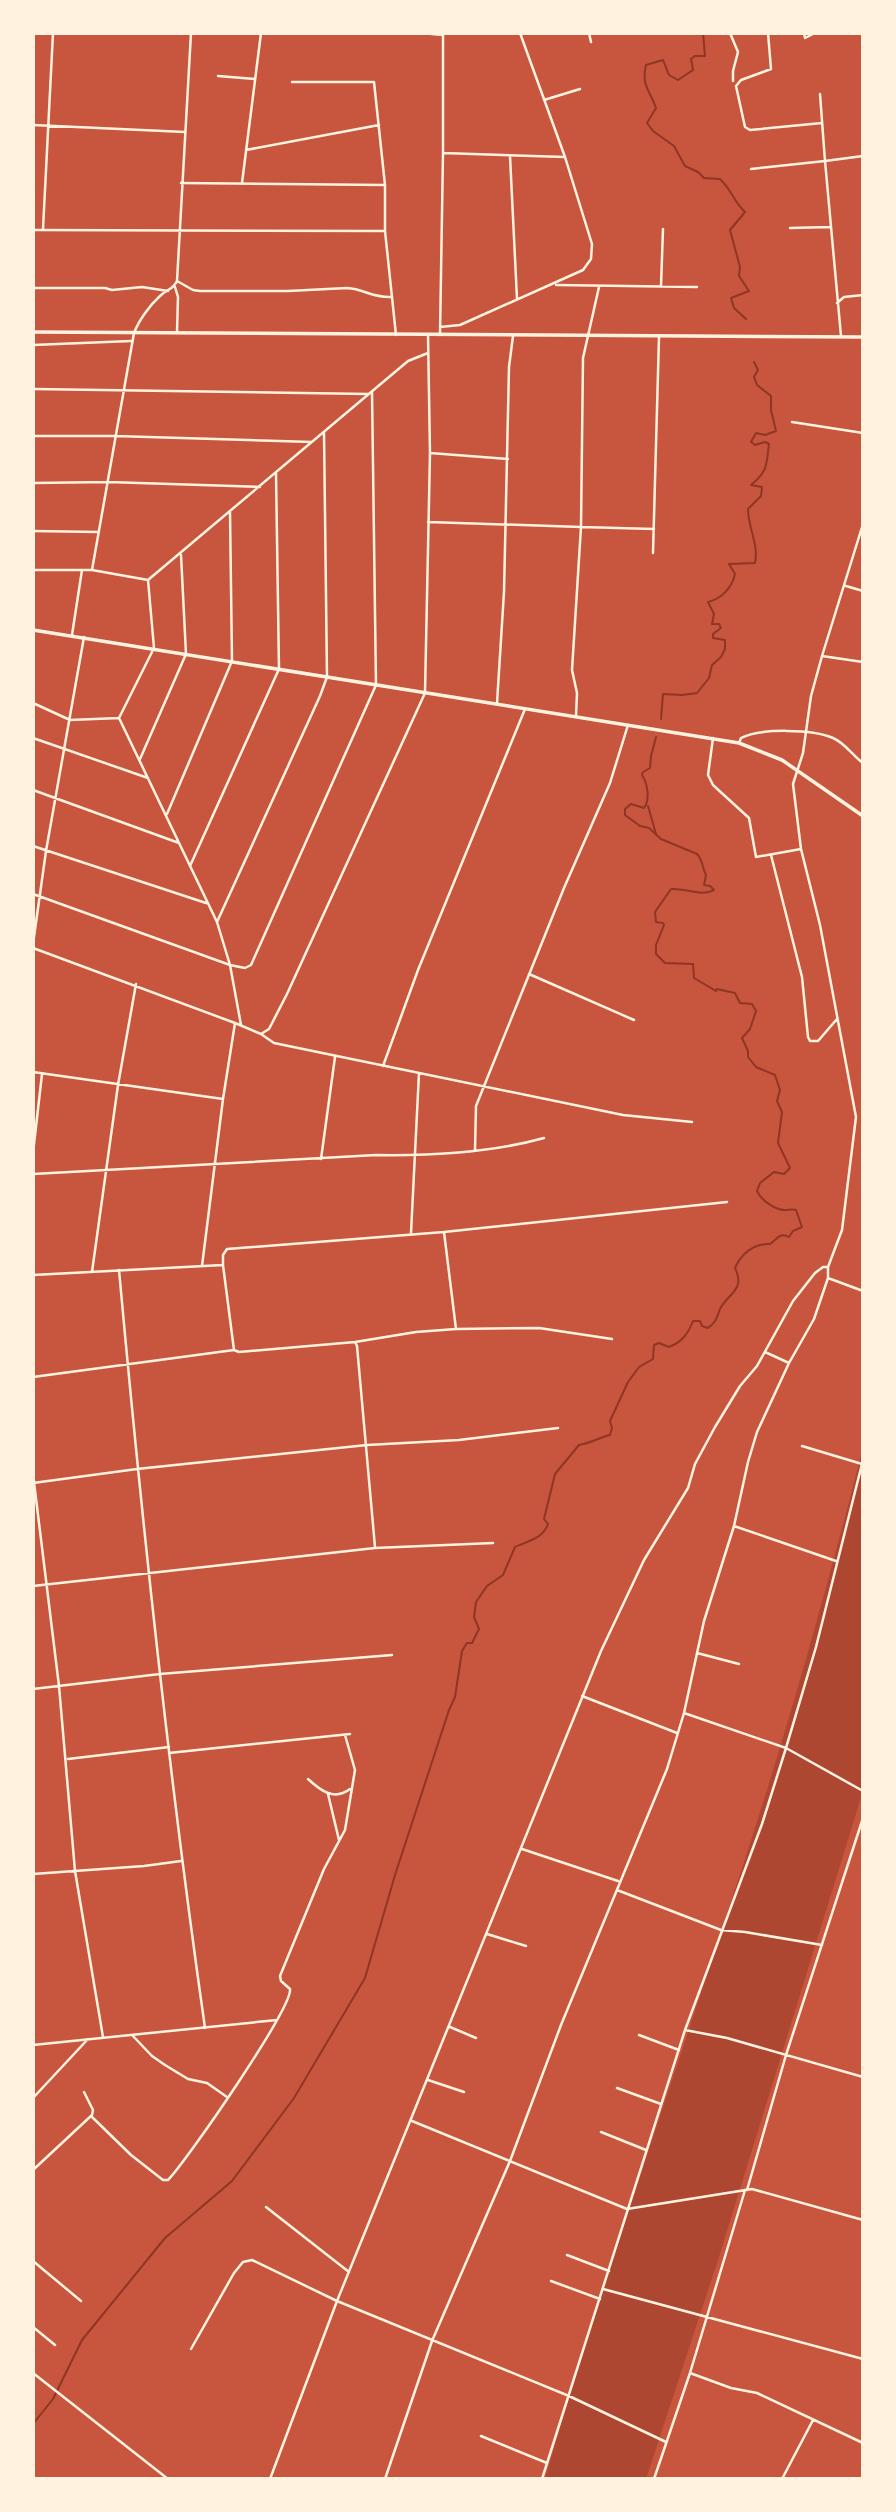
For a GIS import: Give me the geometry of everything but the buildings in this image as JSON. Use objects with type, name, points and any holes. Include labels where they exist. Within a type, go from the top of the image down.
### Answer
[{"type":"street","points":[[43,230],[53,33]]},
{"type":"street","points":[[92,570],[134,333],[141,316],[159,296],[175,286],[177,281],[191,33]]},
{"type":"street","points":[[242,184],[261,33]]},
{"type":"street","points":[[421,33],[443,34],[440,335]]},
{"type":"street","points":[[440,327],[460,325],[553,285],[583,270],[589,264],[592,254],[592,244],[565,157],[520,33]]},
{"type":"street","points":[[589,33],[591,42]]},
{"type":"street","points":[[730,33],[738,52],[733,81]]},
{"type":"street","points":[[768,33],[771,69],[738,81],[736,86],[745,127],[750,130],[822,123]]},
{"type":"street","points":[[804,33],[805,38],[815,33]]},
{"type":"street","points":[[218,76],[255,79]]},
{"type":"street","points":[[292,82],[372,81],[376,85],[396,334]]},
{"type":"street","points":[[544,100],[580,89]]},
{"type":"street","points":[[820,94],[841,337]]},
{"type":"street","points":[[33,125],[185,132]]},
{"type":"street","points":[[246,150],[379,125]]},
{"type":"street","points":[[443,153],[565,157]]},
{"type":"street","points":[[510,156],[517,300]]},
{"type":"street","points":[[751,169],[863,156]]},
{"type":"street","points":[[181,183],[385,185]]},
{"type":"street","points":[[790,228],[830,227]]},
{"type":"street","points":[[660,286],[663,229]]},
{"type":"street","points":[[33,230],[386,231]]},
{"type":"street","points":[[177,281],[200,291],[347,288],[374,297],[392,297]]},
{"type":"street","points":[[553,285],[696,287]]},
{"type":"street","points":[[175,286],[178,297],[177,334]]},
{"type":"street","points":[[33,288],[112,290],[142,287],[168,291]]},
{"type":"street","points":[[576,716],[577,693],[572,670],[581,527],[583,358],[598,287]]},
{"type":"street","points":[[836,303],[844,297],[863,295]]},
{"type":"street","points":[[33,332],[863,337]]},
{"type":"street","points":[[261,1034],[269,1029],[287,994],[425,693],[430,453],[428,335]]},
{"type":"street","points":[[497,704],[507,525],[509,367],[513,336]]},
{"type":"street","points":[[653,553],[659,337]]},
{"type":"street","points":[[33,345],[132,341]]},
{"type":"street","points":[[33,570],[92,570],[148,580],[408,362],[428,353]]},
{"type":"street","points":[[33,389],[370,393]]},
{"type":"street","points":[[33,894],[230,965],[245,968],[253,962],[376,685],[370,393]]},
{"type":"street","points":[[792,422],[863,433]]},
{"type":"street","points":[[217,922],[327,677],[324,432]]},
{"type":"street","points":[[33,436],[312,442]]},
{"type":"street","points":[[430,453],[508,459]]},
{"type":"street","points":[[190,866],[279,669],[276,473]]},
{"type":"street","points":[[33,483],[108,482],[260,488]]},
{"type":"street","points":[[166,816],[232,661],[230,512]]},
{"type":"street","points":[[428,522],[654,529]]},
{"type":"street","points":[[385,2479],[432,2341],[510,2161],[561,2025],[667,1769],[684,1713],[704,1621],[734,1526],[757,1432],[789,1363],[814,1319],[828,1278],[828,1267],[842,1232],[856,1117],[820,925],[801,849],[793,784],[803,753],[811,696],[863,524]]},
{"type":"street","points":[[33,531],[98,532]]},
{"type":"street","points":[[139,760],[186,654],[181,555]]},
{"type":"street","points":[[72,635],[82,570]]},
{"type":"street","points":[[119,719],[153,648],[148,580]]},
{"type":"street","points":[[844,586],[863,591]]},
{"type":"street","points":[[33,630],[739,743],[769,754],[797,770],[863,816]]},
{"type":"street","points":[[84,637],[46,851],[33,946],[235,1023],[275,1043],[623,1115],[692,1122]]},
{"type":"street","points":[[822,656],[863,662]]},
{"type":"street","points":[[33,703],[70,720],[119,719]]},
{"type":"street","points":[[383,1066],[418,970],[525,709]]},
{"type":"street","points":[[119,719],[217,922],[230,965],[241,1026]]},
{"type":"street","points":[[475,1150],[476,1106],[564,888],[610,783],[628,725]]},
{"type":"street","points":[[739,743],[745,735],[758,733],[806,733],[831,737],[863,763]]},
{"type":"street","points":[[33,738],[148,778]]},
{"type":"street","points":[[713,738],[708,775],[713,785],[749,818],[756,857],[801,849]]},
{"type":"street","points":[[33,790],[179,843]]},
{"type":"street","points":[[33,846],[208,904]]},
{"type":"street","points":[[771,855],[802,977],[810,1041],[818,1041],[837,1019]]},
{"type":"street","points":[[529,974],[634,1020]]},
{"type":"street","points":[[92,1272],[118,1085],[136,984]]},
{"type":"street","points":[[202,1266],[235,1023]]},
{"type":"street","points":[[321,1159],[335,1057]]},
{"type":"street","points":[[33,1072],[223,1099]]},
{"type":"street","points":[[411,1234],[417,1156],[419,1073]]},
{"type":"street","points":[[33,1153],[42,1074]]},
{"type":"street","points":[[33,1174],[417,1156],[512,1147],[544,1138]]},
{"type":"street","points":[[234,1350],[223,1265],[223,1253],[233,1248],[444,1232],[727,1202]]},
{"type":"street","points":[[444,1232],[456,1329]]},
{"type":"street","points":[[33,1275],[223,1265]]},
{"type":"street","points":[[270,2479],[337,2301],[582,1696],[643,1560],[686,1493],[695,1464],[715,1427],[765,1352],[794,1298],[815,1273],[828,1267]]},
{"type":"street","points":[[119,1270],[137,1469],[181,1861],[205,2028]]},
{"type":"street","points":[[828,1278],[863,1291]]},
{"type":"street","points":[[33,1377],[234,1350],[239,1352],[355,1342],[416,1332],[456,1329],[548,1328],[612,1339]]},
{"type":"street","points":[[355,1342],[358,1346],[375,1548]]},
{"type":"street","points":[[765,1352],[789,1363]]},
{"type":"street","points":[[34,1483],[137,1469],[367,1445],[458,1440],[558,1428]]},
{"type":"street","points":[[542,2479],[685,2030],[762,1824],[816,1647],[862,1462],[802,1447]]},
{"type":"street","points":[[33,1474],[59,1686],[75,1871],[103,2037]]},
{"type":"street","points":[[734,1526],[836,1561]]},
{"type":"street","points":[[33,1586],[375,1548],[493,1543]]},
{"type":"street","points":[[697,1653],[739,1664]]},
{"type":"street","points":[[33,1689],[160,1674],[392,1656]]},
{"type":"street","points":[[582,1696],[677,1734]]},
{"type":"street","points":[[684,1713],[786,1748],[863,1791]]},
{"type":"street","points":[[169,1753],[351,1734]]},
{"type":"street","points":[[91,2116],[131,2155],[166,2180],[172,2176],[256,2056],[291,1993],[280,1976],[324,1869],[345,1830],[355,1764],[345,1735]]},
{"type":"street","points":[[66,1760],[169,1747]]},
{"type":"street","points":[[308,1779],[328,1794],[339,1795],[351,1788]]},
{"type":"street","points":[[328,1794],[339,1840]]},
{"type":"street","points":[[654,2479],[690,2374],[786,2055],[863,1818]]},
{"type":"street","points":[[522,1849],[620,1882]]},
{"type":"street","points":[[33,1874],[181,1861]]},
{"type":"street","points":[[617,1890],[721,1930],[822,1945]]},
{"type":"street","points":[[487,1934],[526,1946]]},
{"type":"street","points":[[33,2045],[277,2020]]},
{"type":"street","points":[[450,2027],[476,2038]]},
{"type":"street","points":[[685,2030],[727,2038],[863,2077]]},
{"type":"street","points":[[132,2035],[165,2065],[188,2078],[207,2083],[228,2097]]},
{"type":"street","points":[[639,2035],[679,2050]]},
{"type":"street","points":[[33,2098],[89,2039]]},
{"type":"street","points":[[428,2080],[464,2092]]},
{"type":"street","points":[[617,2088],[662,2104]]},
{"type":"street","points":[[33,2170],[91,2116],[93,2109],[84,2092]]},
{"type":"street","points":[[412,2121],[627,2209],[757,2190],[863,2220]]},
{"type":"street","points":[[601,2132],[646,2150]]},
{"type":"street","points":[[266,2207],[349,2272]]},
{"type":"street","points":[[567,2255],[609,2271]]},
{"type":"street","points":[[33,2260],[81,2301]]},
{"type":"street","points":[[191,2349],[234,2273],[246,2261],[255,2260],[337,2301],[569,2396],[666,2442]]},
{"type":"street","points":[[551,2281],[600,2299]]},
{"type":"street","points":[[603,2289],[863,2359]]},
{"type":"street","points":[[33,2327],[55,2345]]},
{"type":"street","points":[[33,2373],[168,2479]]},
{"type":"street","points":[[690,2374],[731,2388],[757,2393],[863,2442]]},
{"type":"street","points":[[782,2479],[814,2419]]},
{"type":"street","points":[[481,2436],[547,2463]]},
{"type":"shaded area","points":[[863,1448],[863,1791],[718,2260],[646,2479],[545,2479],[617,2248],[776,1762]]},
{"type":"waterway","points":[[703,33],[705,56],[691,59],[693,70],[678,80],[669,75],[663,60],[646,65],[645,83],[656,108],[647,123],[653,131],[674,146],[685,166],[704,178],[720,179],[745,212],[730,230],[740,267],[739,276],[749,291],[731,298],[734,308],[746,319]]},
{"type":"waterway","points":[[661,719],[663,694],[697,693],[709,678],[712,665],[725,649],[725,640],[713,638],[713,634],[721,628],[719,624],[712,624],[714,614],[708,602],[721,596],[729,588],[735,574],[729,564],[755,563],[756,549],[748,509],[761,496],[762,487],[751,485],[765,468],[769,444],[765,442],[755,445],[751,442],[756,433],[765,435],[776,431],[771,396],[757,385],[754,377],[758,370],[754,362]]},
{"type":"waterway","points":[[33,2424],[53,2399],[82,2340],[165,2238],[232,2181],[294,2098],[365,1978],[395,1875],[455,1697],[462,1651],[467,1643],[472,1643],[479,1629],[474,1617],[476,1602],[487,1586],[503,1575],[515,1547],[534,1539],[546,1529],[548,1524],[544,1519],[555,1474],[579,1445],[610,1435],[610,1421],[628,1382],[639,1367],[653,1359],[654,1345],[659,1343],[669,1347],[678,1343],[687,1334],[693,1321],[700,1321],[702,1326],[708,1328],[716,1320],[723,1304],[735,1291],[738,1281],[735,1268],[744,1254],[753,1247],[770,1244],[781,1236],[789,1237],[793,1231],[802,1227],[796,1210],[781,1210],[762,1198],[757,1191],[760,1183],[774,1172],[784,1174],[790,1168],[778,1143],[782,1112],[777,1101],[780,1090],[775,1075],[756,1067],[748,1057],[742,1038],[750,1029],[756,1011],[752,1004],[740,1003],[735,993],[716,991],[694,978],[693,964],[665,963],[656,954],[656,945],[664,925],[656,922],[655,912],[671,889],[704,893],[714,890],[704,885],[706,875],[697,854],[661,839],[649,828],[640,826],[625,815],[625,809],[631,804],[644,808],[646,805],[646,783],[642,775],[650,768],[656,737]]},
{"type":"waterway","points":[[648,806],[656,834]]}]
